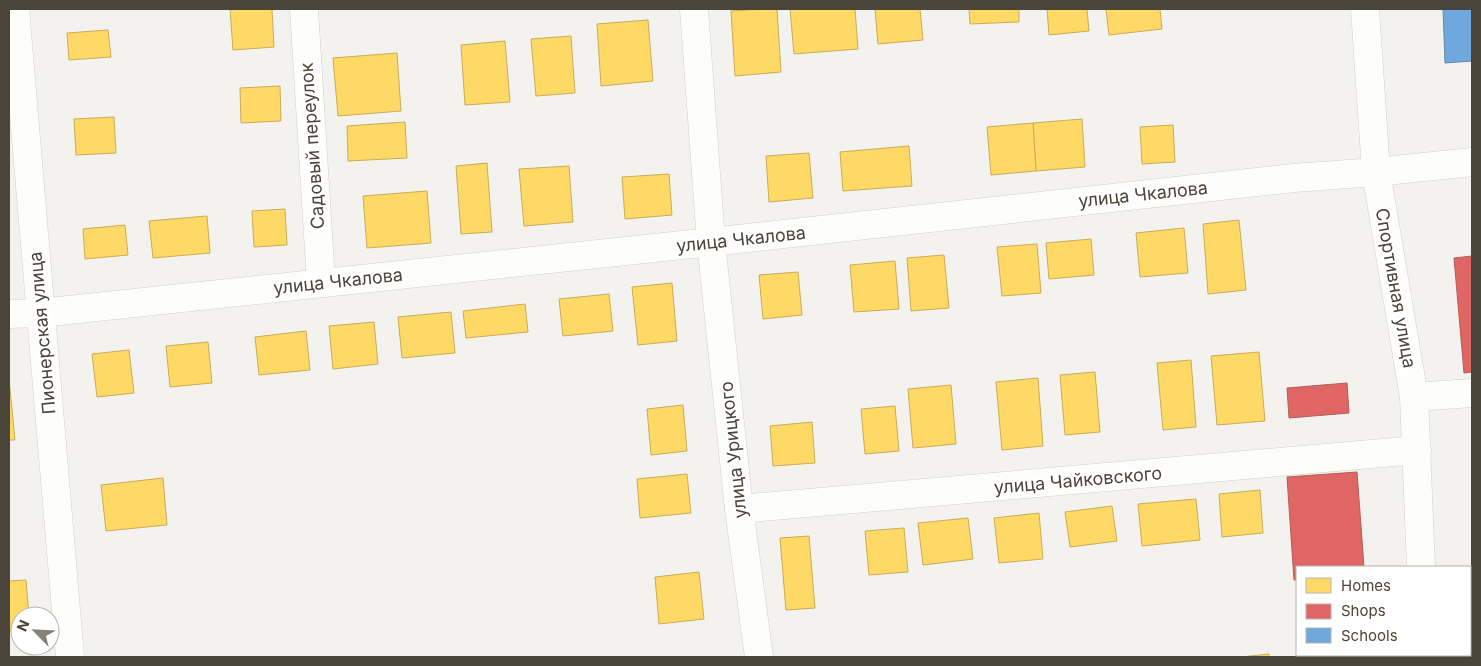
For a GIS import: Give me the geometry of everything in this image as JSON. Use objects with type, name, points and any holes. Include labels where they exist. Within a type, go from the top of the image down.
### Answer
[{"type":"street","name":"Пионерская улица","points":[[15,9],[70,657]]},
{"type":"street","name":"Садовый переулок","points":[[304,9],[321,282]]},
{"type":"street","name":"улица Урицкого","points":[[694,9],[711,242],[739,510],[759,657]]},
{"type":"street","name":"Спортивная улица","points":[[1365,9],[1376,172],[1414,397],[1421,566]]},
{"type":"street","name":"улица Чкалова","points":[[9,314],[40,313],[711,242],[1284,179],[1472,162]]},
{"type":"street","points":[[1414,397],[1472,393]]},
{"type":"street","name":"улица Чайковского","points":[[739,510],[1417,450]]},
{"type":"building: Homes","points":[[230,9],[272,9],[274,47],[233,50]]},
{"type":"building: Homes","points":[[777,9],[781,72],[735,76],[731,11]]},
{"type":"building: Homes","points":[[790,9],[855,9],[858,49],[794,54]]},
{"type":"building: Homes","points":[[875,9],[920,9],[923,40],[878,44]]},
{"type":"building: Homes","points":[[969,9],[1019,9],[1019,22],[970,24]]},
{"type":"building: Homes","points":[[1047,9],[1087,9],[1089,31],[1049,35]]},
{"type":"building: Homes","points":[[1106,9],[1160,9],[1162,29],[1109,35]]},
{"type":"building: Homes","points":[[648,20],[653,81],[601,86],[597,24]]},
{"type":"building: Homes","points":[[108,30],[111,57],[69,60],[67,33]]},
{"type":"building: Homes","points":[[571,36],[575,93],[536,96],[531,39]]},
{"type":"building: Homes","points":[[505,41],[510,102],[465,105],[461,45]]},
{"type":"building: Homes","points":[[397,53],[401,111],[338,116],[333,58]]},
{"type":"building: Homes","points":[[280,86],[281,121],[241,123],[240,88]]},
{"type":"building: Homes","points":[[114,117],[116,153],[76,155],[74,119]]},
{"type":"building: Homes","points":[[1082,119],[1085,167],[1036,171],[1033,123]]},
{"type":"building: Homes","points":[[405,122],[407,158],[348,161],[347,126]]},
{"type":"building: Homes","points":[[1033,123],[1036,171],[991,175],[987,127]]},
{"type":"building: Homes","points":[[1173,125],[1175,162],[1142,164],[1140,127]]},
{"type":"building: Homes","points":[[909,146],[912,186],[843,191],[840,152]]},
{"type":"building: Homes","points":[[809,153],[813,198],[769,202],[766,156]]},
{"type":"building: Homes","points":[[487,163],[492,232],[461,234],[456,166]]},
{"type":"building: Homes","points":[[569,166],[573,222],[524,226],[519,169]]},
{"type":"building: Homes","points":[[669,174],[672,215],[625,219],[622,177]]},
{"type":"building: Homes","points":[[427,191],[431,243],[367,248],[363,196]]},
{"type":"building: Homes","points":[[285,209],[287,245],[254,247],[252,211]]},
{"type":"building: Homes","points":[[207,216],[210,253],[153,258],[149,221]]},
{"type":"building: Homes","points":[[1239,220],[1246,290],[1208,294],[1203,224]]},
{"type":"building: Homes","points":[[125,225],[128,255],[85,259],[83,229]]},
{"type":"building: Homes","points":[[1184,228],[1188,273],[1140,277],[1136,233]]},
{"type":"building: Homes","points":[[1091,239],[1094,275],[1049,279],[1046,243]]},
{"type":"building: Homes","points":[[1037,244],[1041,293],[1002,296],[997,247]]},
{"type":"building: Homes","points":[[944,255],[949,308],[911,311],[907,258]]},
{"type":"building: Homes","points":[[895,261],[899,309],[854,312],[850,265]]},
{"type":"building: Homes","points":[[798,272],[802,315],[763,319],[759,275]]},
{"type":"building: Homes","points":[[672,283],[677,341],[638,345],[632,287]]},
{"type":"building: Homes","points":[[609,294],[613,331],[563,336],[559,299]]},
{"type":"building: Homes","points":[[525,304],[528,332],[466,338],[463,311]]},
{"type":"building: Homes","points":[[451,312],[455,353],[402,358],[398,317]]},
{"type":"building: Homes","points":[[374,322],[378,364],[333,369],[329,326]]},
{"type":"building: Homes","points":[[306,331],[310,370],[259,375],[255,337]]},
{"type":"building: Homes","points":[[208,342],[212,383],[170,387],[166,346]]},
{"type":"building: Homes","points":[[129,350],[134,393],[97,397],[92,354]]},
{"type":"building: Homes","points":[[1259,352],[1265,421],[1217,425],[1211,356]]},
{"type":"building: Homes","points":[[1191,360],[1196,427],[1163,430],[1157,363]]},
{"type":"building: Homes","points":[[1095,372],[1100,432],[1065,435],[1060,375]]},
{"type":"building: Homes","points":[[1038,378],[1043,446],[1002,450],[996,382]]},
{"type":"building: Homes","points":[[9,379],[15,440],[9,440]]},
{"type":"building: Homes","points":[[951,385],[956,444],[913,448],[908,389]]},
{"type":"building: Homes","points":[[683,405],[687,451],[651,455],[647,409]]},
{"type":"building: Homes","points":[[895,406],[899,451],[865,454],[861,409]]},
{"type":"building: Homes","points":[[812,422],[815,463],[773,466],[770,426]]},
{"type":"building: Homes","points":[[687,474],[691,513],[640,518],[637,479]]},
{"type":"building: Homes","points":[[163,478],[167,525],[106,531],[101,485]]},
{"type":"building: Homes","points":[[1260,490],[1263,533],[1222,537],[1219,494]]},
{"type":"building: Homes","points":[[1196,499],[1200,540],[1142,546],[1138,504]]},
{"type":"building: Homes","points":[[1112,506],[1117,541],[1070,547],[1065,512]]},
{"type":"building: Homes","points":[[1039,513],[1043,559],[999,563],[994,518]]},
{"type":"building: Homes","points":[[968,518],[973,559],[923,565],[918,523]]},
{"type":"building: Homes","points":[[904,528],[908,572],[869,575],[865,531]]},
{"type":"building: Homes","points":[[809,536],[815,608],[786,610],[780,538]]},
{"type":"building: Homes","points":[[699,572],[704,619],[659,624],[655,577]]},
{"type":"building: Homes","points":[[26,580],[28,606],[10,606],[9,631],[9,581]]},
{"type":"building: Homes","points":[[1269,654],[1269,657],[1241,657]]},
{"type":"building: Homes","points":[[1318,656],[1360,656],[1360,657]]},
{"type":"building: Shops","points":[[1472,256],[1472,372],[1464,373],[1454,258]]},
{"type":"building: Shops","points":[[1347,383],[1349,413],[1289,418],[1287,388]]},
{"type":"building: Shops","points":[[1357,472],[1364,566],[1296,566],[1296,580],[1294,580],[1287,477]]},
{"type":"building: Schools","points":[[1443,9],[1472,9],[1472,61],[1445,63]]}]
